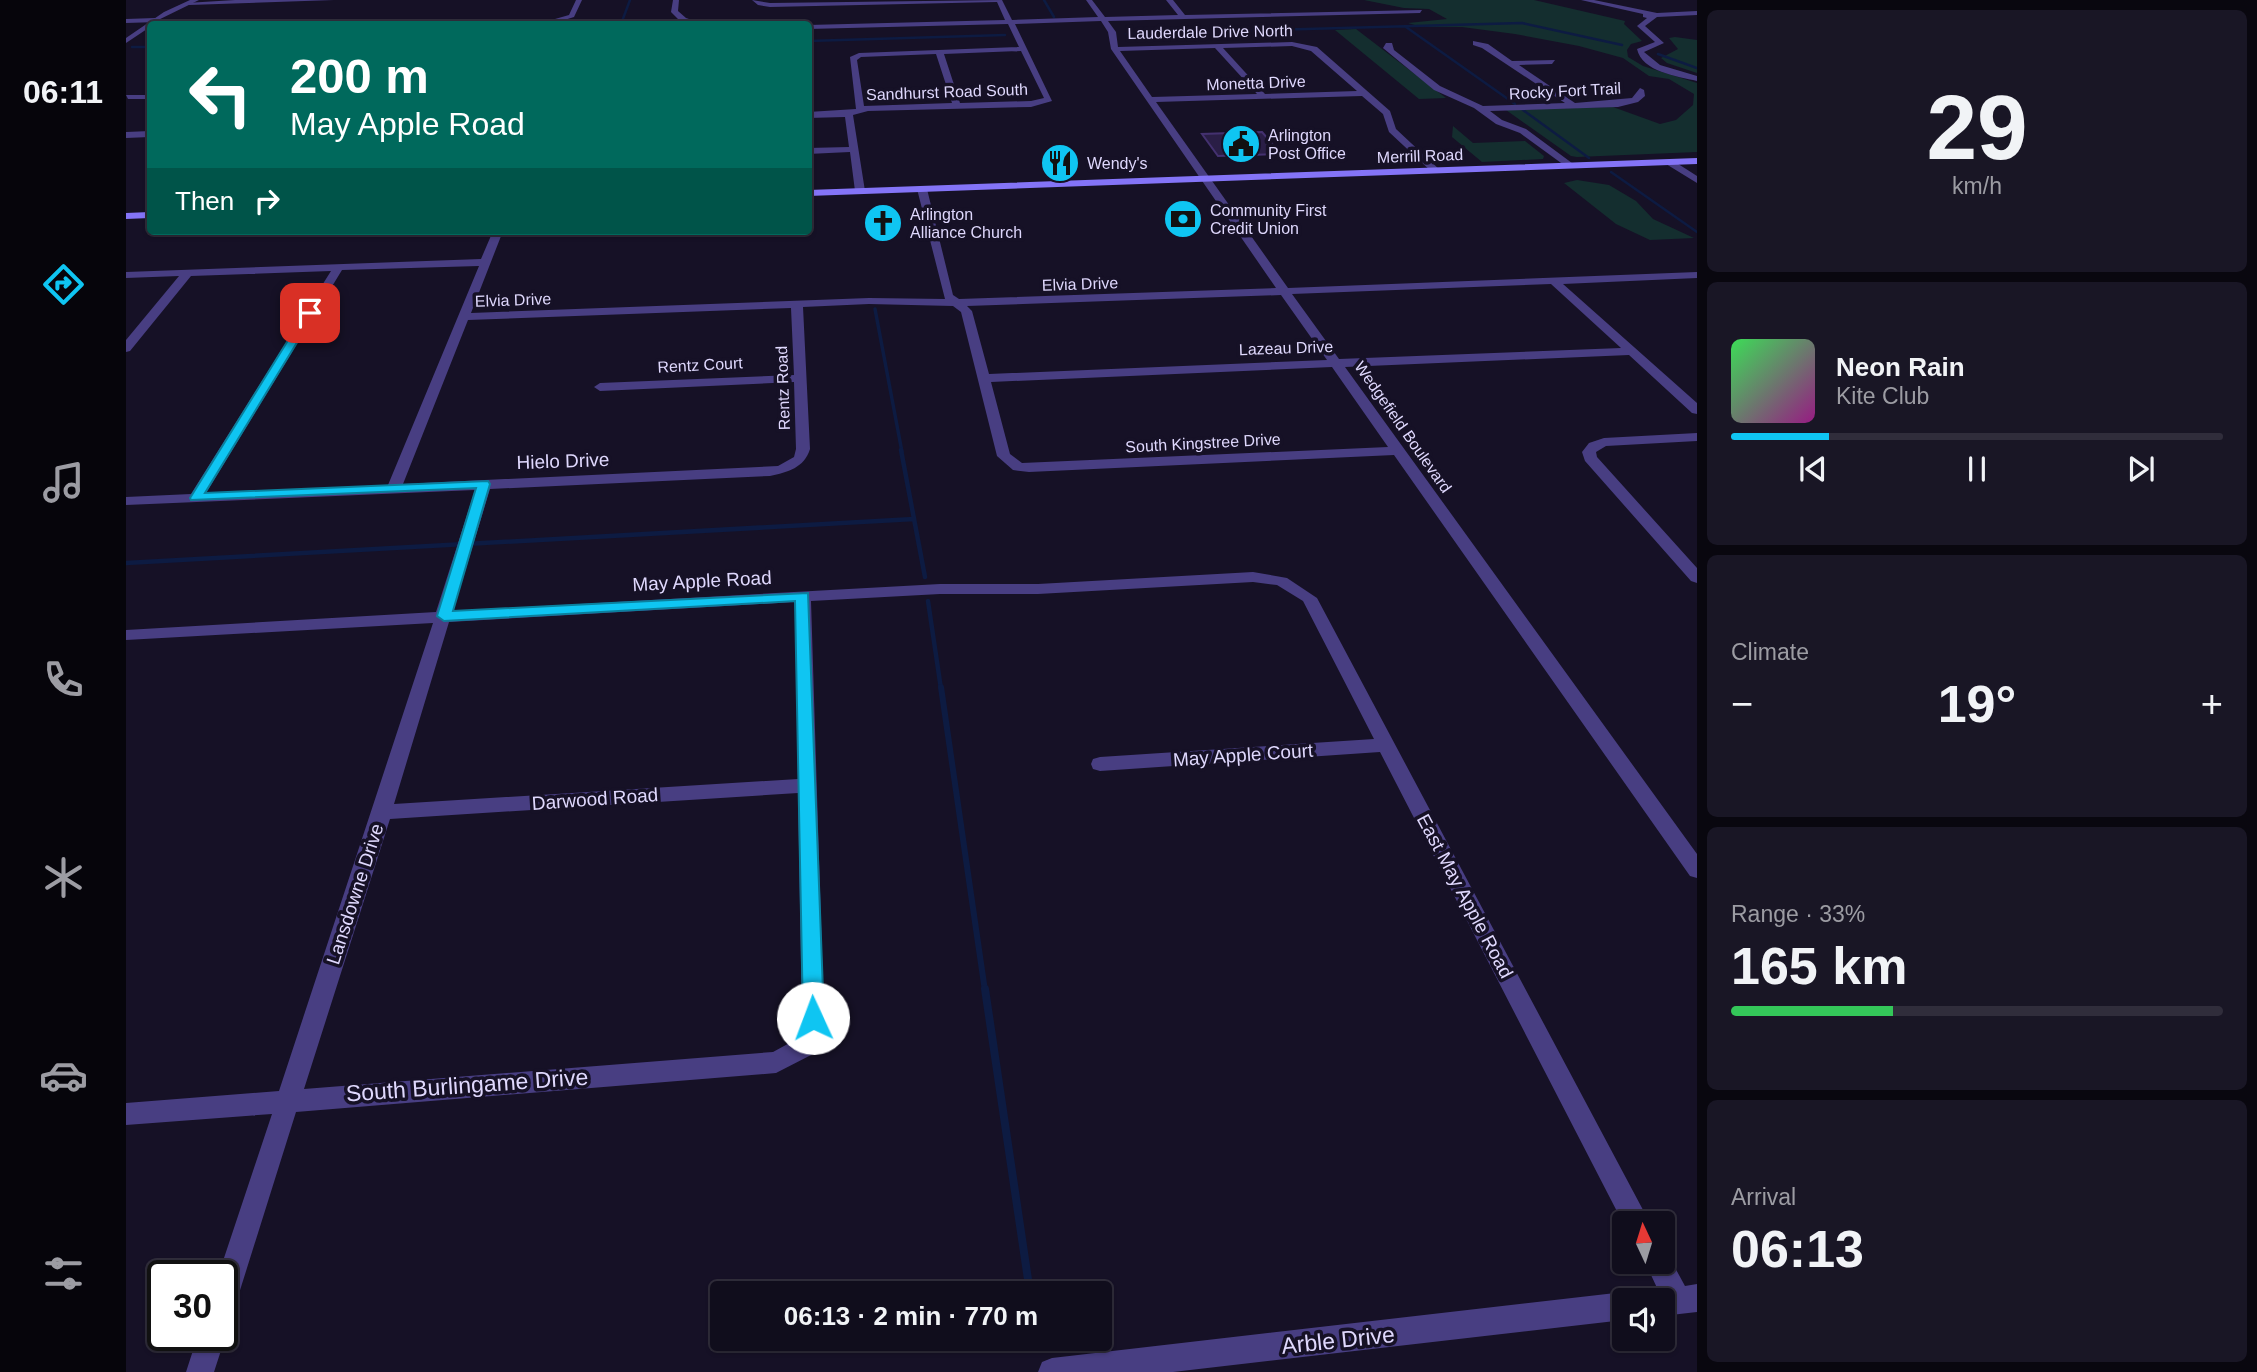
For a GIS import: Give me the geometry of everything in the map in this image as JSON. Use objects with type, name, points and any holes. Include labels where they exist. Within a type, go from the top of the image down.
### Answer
[{"type":"main road","name":"Merrill Road","points":[[812,193],[1697,161]]},
{"type":"main road","points":[[126,215],[147,215]]},
{"type":"street","points":[[126,21],[155,20],[193,2],[331,0]]},
{"type":"street","points":[[496,21],[567,19],[572,16],[579,0]]},
{"type":"street","points":[[677,0],[674,12],[692,21]]},
{"type":"street","points":[[756,2],[770,5],[999,0],[1025,49],[859,55],[853,59],[860,109]]},
{"type":"street","name":"Wedgefield Boulevard","points":[[1089,0],[1114,36],[1115,49],[1205,180],[1697,870]]},
{"type":"street","points":[[1168,0],[1184,18]]},
{"type":"street","points":[[1584,0],[1656,16]]},
{"type":"street","points":[[1302,7],[1311,14]]},
{"type":"street","points":[[1697,13],[1686,10],[1656,16],[1641,26],[1660,43],[1640,51],[1641,56],[1660,68],[1697,79]]},
{"type":"street","points":[[812,27],[1420,11]]},
{"type":"street","points":[[126,41],[147,26]]},
{"type":"street","points":[[141,30],[147,30]]},
{"type":"street","points":[[1476,43],[1511,63],[1574,106]]},
{"type":"street","name":"Lauderdale Drive North","points":[[1115,49],[1305,45],[1314,49],[1364,93]]},
{"type":"street","points":[[1389,45],[1387,48],[1391,52],[1437,88],[1481,109],[1499,122],[1528,134],[1571,166]]},
{"type":"street","points":[[1217,46],[1263,96]]},
{"type":"street","name":"Sandhurst Road South","points":[[812,115],[849,114],[860,109],[1044,101],[1049,96],[1025,49]]},
{"type":"street","points":[[939,51],[957,106]]},
{"type":"street","points":[[1511,63],[1552,62]]},
{"type":"street","name":"Rocky Fort Trail","points":[[1481,109],[1632,101],[1641,96],[1640,90]]},
{"type":"street","points":[[1364,93],[1387,113],[1392,130],[1436,171]]},
{"type":"street","name":"Monetta Drive","points":[[1150,100],[1364,93]]},
{"type":"street","points":[[128,97],[147,97]]},
{"type":"street","points":[[849,114],[860,191]]},
{"type":"street","points":[[126,135],[147,134]]},
{"type":"street","points":[[812,150],[855,149]]},
{"type":"street","points":[[1669,162],[1697,180]]},
{"type":"street","points":[[922,189],[948,296],[966,310],[984,378]]},
{"type":"street","points":[[394,488],[496,235]]},
{"type":"street","points":[[126,275],[486,262]]},
{"type":"street","points":[[196,498],[339,267]]},
{"type":"street","points":[[126,348],[188,273]]},
{"type":"street","name":"Elvia Drive","points":[[464,317],[869,301],[955,303],[1697,275]]},
{"type":"street","points":[[1683,276],[1697,286]]},
{"type":"street","points":[[1554,281],[1697,410]]},
{"type":"street","name":"Rentz Road","points":[[790,465],[800,458],[803,449],[797,304]]},
{"type":"street","name":"Lazeau Drive","points":[[984,378],[1632,351]]},
{"type":"street","name":"Rentz Court","points":[[600,387],[801,378]]},
{"type":"street","name":"South Kingstree Drive","points":[[984,378],[1004,456],[1011,463],[1029,468],[1398,451]]},
{"type":"street","points":[[1697,437],[1604,442],[1594,446],[1589,452],[1590,458],[1697,578]]},
{"type":"street","name":"Hielo Drive","points":[[126,501],[770,472],[790,465]]},
{"type":"street","name":"Lansdowne Drive","points":[[236,1260],[383,812],[484,484]]},
{"type":"street","name":"May Apple Road","points":[[126,635],[940,589],[1102,586],[1253,577],[1281,580]]},
{"type":"street","name":"East May Apple Road","points":[[1281,580],[1308,598],[1631,1211]]},
{"type":"street","points":[[803,596],[807,785]]},
{"type":"street","name":"May Apple Court","points":[[1100,764],[1385,745]]},
{"type":"street","name":"Darwood Road","points":[[383,812],[807,785]]},
{"type":"street","name":"South Burlingame Drive","points":[[126,1114],[775,1062],[805,1047],[813,1018],[807,785]]},
{"type":"street","points":[[1665,1274],[1679,1300]]},
{"type":"street","name":"Arble Drive","points":[[1052,1372],[1612,1307]]},
{"type":"street","points":[[200,1372],[207,1351]]},
{"type":"green space","points":[[1364,0],[1534,0],[1625,21],[1624,24],[1642,41],[1631,44],[1627,50],[1628,57],[1643,66],[1697,83],[1697,152],[1571,156],[1506,110],[1613,107],[1660,124],[1676,120],[1693,105],[1694,94],[1669,79],[1649,76],[1623,58],[1579,46],[1515,34],[1462,27],[1421,27],[1408,23],[1447,19],[1429,9],[1404,8]]},
{"type":"green space","points":[[1356,29],[1446,98],[1419,99],[1335,30]]},
{"type":"green space","points":[[1669,38],[1697,40],[1697,73],[1667,63],[1661,58],[1678,49]]},
{"type":"green space","points":[[1453,126],[1473,143],[1525,141],[1544,156],[1543,159],[1482,162],[1452,137]]},
{"type":"green space","points":[[1577,180],[1609,185],[1636,201],[1653,219],[1694,238],[1650,240],[1616,224],[1564,183]]},
{"type":"building","name":"Arlington Post Office","points":[[1262,132],[1281,154],[1218,156],[1202,134]]},
{"type":"waterway","points":[[622,21],[630,0]]},
{"type":"waterway","points":[[1044,0],[1054,17]]},
{"type":"waterway","points":[[1126,34],[1522,23],[1622,45]]},
{"type":"waterway","points":[[1406,27],[1515,104]]},
{"type":"waterway","points":[[812,41],[1005,35]]},
{"type":"waterway","points":[[132,47],[147,47]]},
{"type":"waterway","points":[[1658,54],[1697,68]]},
{"type":"waterway","points":[[1523,110],[1589,158]]},
{"type":"waterway","points":[[1611,172],[1697,232]]},
{"type":"waterway","points":[[875,309],[902,452]]},
{"type":"waterway","points":[[901,450],[925,577]]},
{"type":"waterway","points":[[126,563],[914,519]]},
{"type":"waterway","points":[[928,601],[941,689]]},
{"type":"waterway","points":[[941,687],[985,991]]},
{"type":"waterway","points":[[985,989],[1028,1281]]},
{"type":"place","name":"Arlington Post Office","points":[[1241,144]]},
{"type":"place","name":"Wendy's","points":[[1060,163]]},
{"type":"place","name":"Community First Credit Union","points":[[1183,219]]},
{"type":"place","name":"Arlington Alliance Church","points":[[883,223]]},
{"type":"route","points":[[310,313],[196,498],[484,484],[444,616],[803,596],[813,1018]]}]
